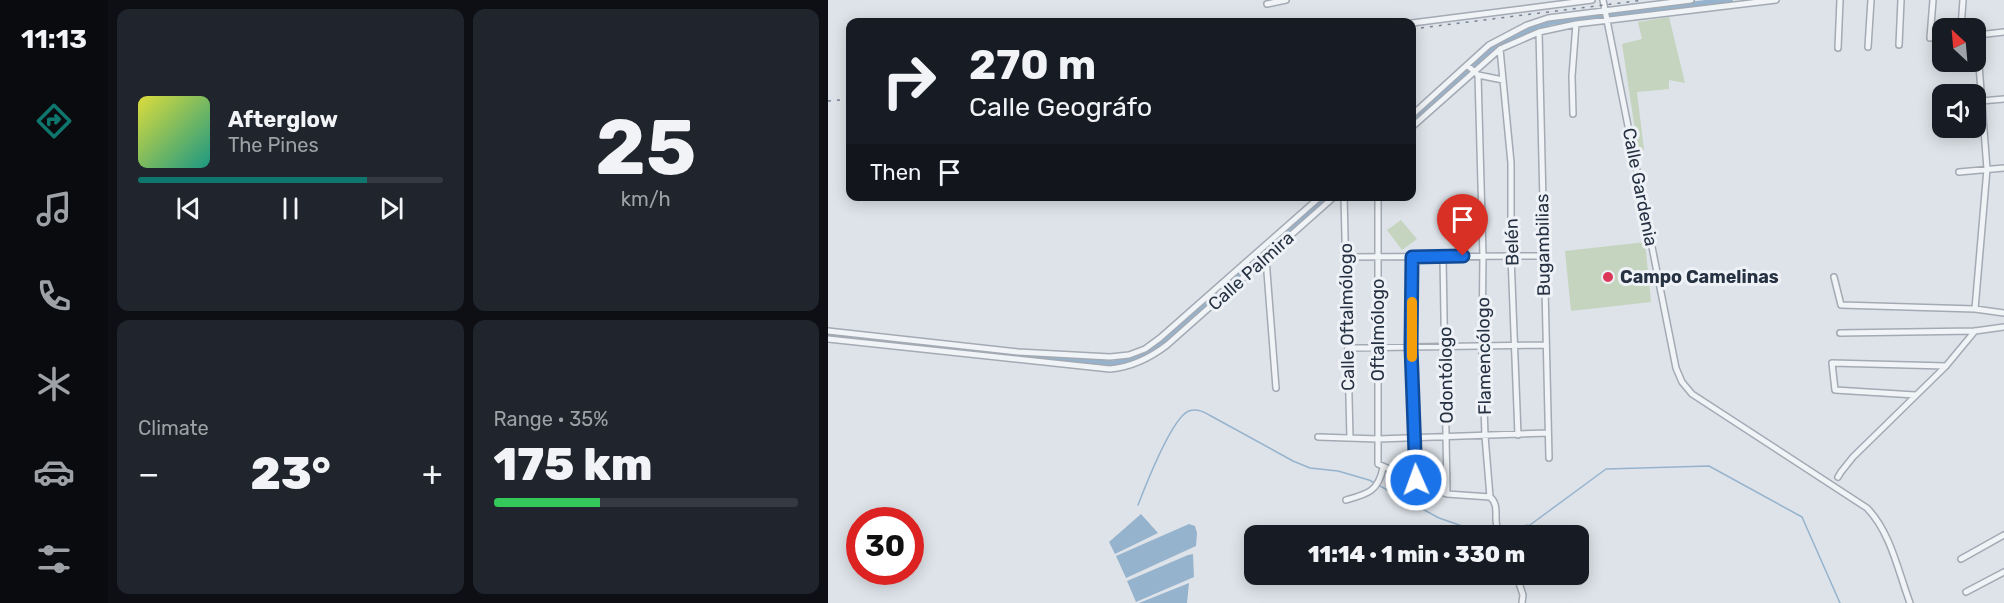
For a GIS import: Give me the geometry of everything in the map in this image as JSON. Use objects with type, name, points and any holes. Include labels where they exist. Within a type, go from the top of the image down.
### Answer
[{"type":"street","points":[[1267,4],[1286,0]]},
{"type":"street","points":[[1416,21],[1592,0]]},
{"type":"street","name":"Calle Gardenia","points":[[1603,0],[1676,368],[1682,382],[1692,394],[1867,508],[1879,520],[1910,603]]},
{"type":"street","points":[[1416,123],[1472,69],[1489,45],[1527,25],[1548,18],[1691,0]]},
{"type":"street","points":[[1416,112],[1500,49],[1539,32],[1576,24],[1733,3],[1776,0]]},
{"type":"street","points":[[1839,48],[1840,0]]},
{"type":"street","points":[[1868,47],[1871,0]]},
{"type":"street","points":[[1899,45],[1901,0]]},
{"type":"street","points":[[1930,38],[1933,0]]},
{"type":"street","points":[[1962,18],[1963,0]]},
{"type":"street","points":[[1573,114],[1572,76],[1576,24]]},
{"type":"street","name":"Bugambilias","points":[[1539,32],[1549,459]]},
{"type":"street","points":[[1980,84],[1978,35],[2004,32]]},
{"type":"street","name":"Belén","points":[[1500,49],[1511,163],[1511,256],[1518,435]]},
{"type":"street","points":[[1472,69],[1503,80]]},
{"type":"street","name":"Flamencólogo","points":[[1472,69],[1483,256],[1482,346],[1485,436],[1490,497],[1496,506],[1496,525]]},
{"type":"street","points":[[1986,101],[2004,99]]},
{"type":"street","points":[[1975,309],[1987,169],[1984,138]]},
{"type":"street","points":[[1959,172],[2004,168]]},
{"type":"street","points":[[828,331],[1018,352],[1110,357],[1130,354],[1145,349],[1161,339],[1315,201]]},
{"type":"street","name":"Calle Palmira","points":[[828,339],[1110,369],[1139,363],[1167,345],[1330,201]]},
{"type":"street","name":"Calle Oftalmólogo","points":[[1344,201],[1350,438]]},
{"type":"street","name":"Oftalmólogo","points":[[1346,500],[1371,492],[1377,485],[1381,466],[1378,439],[1378,201]]},
{"type":"street","name":"Odontólogo","points":[[1443,256],[1448,494]]},
{"type":"street","points":[[1345,257],[1543,256]]},
{"type":"street","points":[[1412,257],[1411,347],[1416,477],[1426,487],[1448,494],[1490,497]]},
{"type":"street","points":[[1266,259],[1276,388]]},
{"type":"street","points":[[1834,277],[1840,305],[1975,309],[2004,313]]},
{"type":"street","points":[[1840,333],[1975,331],[2004,327]]},
{"type":"street","points":[[1838,477],[1853,458],[1946,366],[1975,331]]},
{"type":"street","points":[[1348,348],[1546,345]]},
{"type":"street","points":[[1915,395],[1835,390],[1832,363],[1946,366]]},
{"type":"street","points":[[1318,437],[1378,439],[1548,433]]},
{"type":"street","points":[[1381,466],[1416,477],[1447,474]]},
{"type":"street","points":[[1961,559],[2004,535]]},
{"type":"street","points":[[1966,592],[2004,572]]},
{"type":"street","points":[[1519,585],[1522,603]]},
{"type":"green space","points":[[1669,17],[1685,83],[1669,80],[1669,89],[1637,92],[1644,150],[1638,150],[1622,44],[1642,39],[1638,22]]},
{"type":"green space","points":[[1401,220],[1417,239],[1402,250],[1387,230]]},
{"type":"green space","name":"Campo Camelinas","points":[[1645,242],[1651,302],[1571,311],[1565,251]]},
{"type":"water","points":[[1141,514],[1158,533],[1115,554],[1109,542]]},
{"type":"water","points":[[1189,524],[1195,526],[1196,546],[1126,578],[1116,556]]},
{"type":"water","points":[[1193,554],[1194,577],[1136,602],[1127,581]]},
{"type":"water","points":[[1189,583],[1187,603],[1139,603]]},
{"type":"waterway","points":[[1416,118],[1495,47],[1529,29],[1551,22],[1730,0]]},
{"type":"waterway","points":[[1024,355],[1113,364],[1147,354],[1170,337],[1322,201]]},
{"type":"waterway","points":[[828,334],[927,345]]},
{"type":"waterway","points":[[1138,505],[1167,439],[1182,416],[1195,410],[1206,413],[1293,461],[1310,468],[1338,471],[1369,480],[1439,518],[1459,525]]},
{"type":"waterway","points":[[1530,525],[1606,469],[1709,466],[1802,517],[1840,603]]},
{"type":"railway","points":[[1416,28],[1644,0]]},
{"type":"railway","points":[[828,101],[846,99]]},
{"type":"slow traffic","points":[[1412,302],[1412,357]]},
{"type":"place","name":"Campo Camelinas","points":[[1608,277]]},
{"type":"route","points":[[1416,480],[1411,347],[1412,257],[1463,256]]}]
